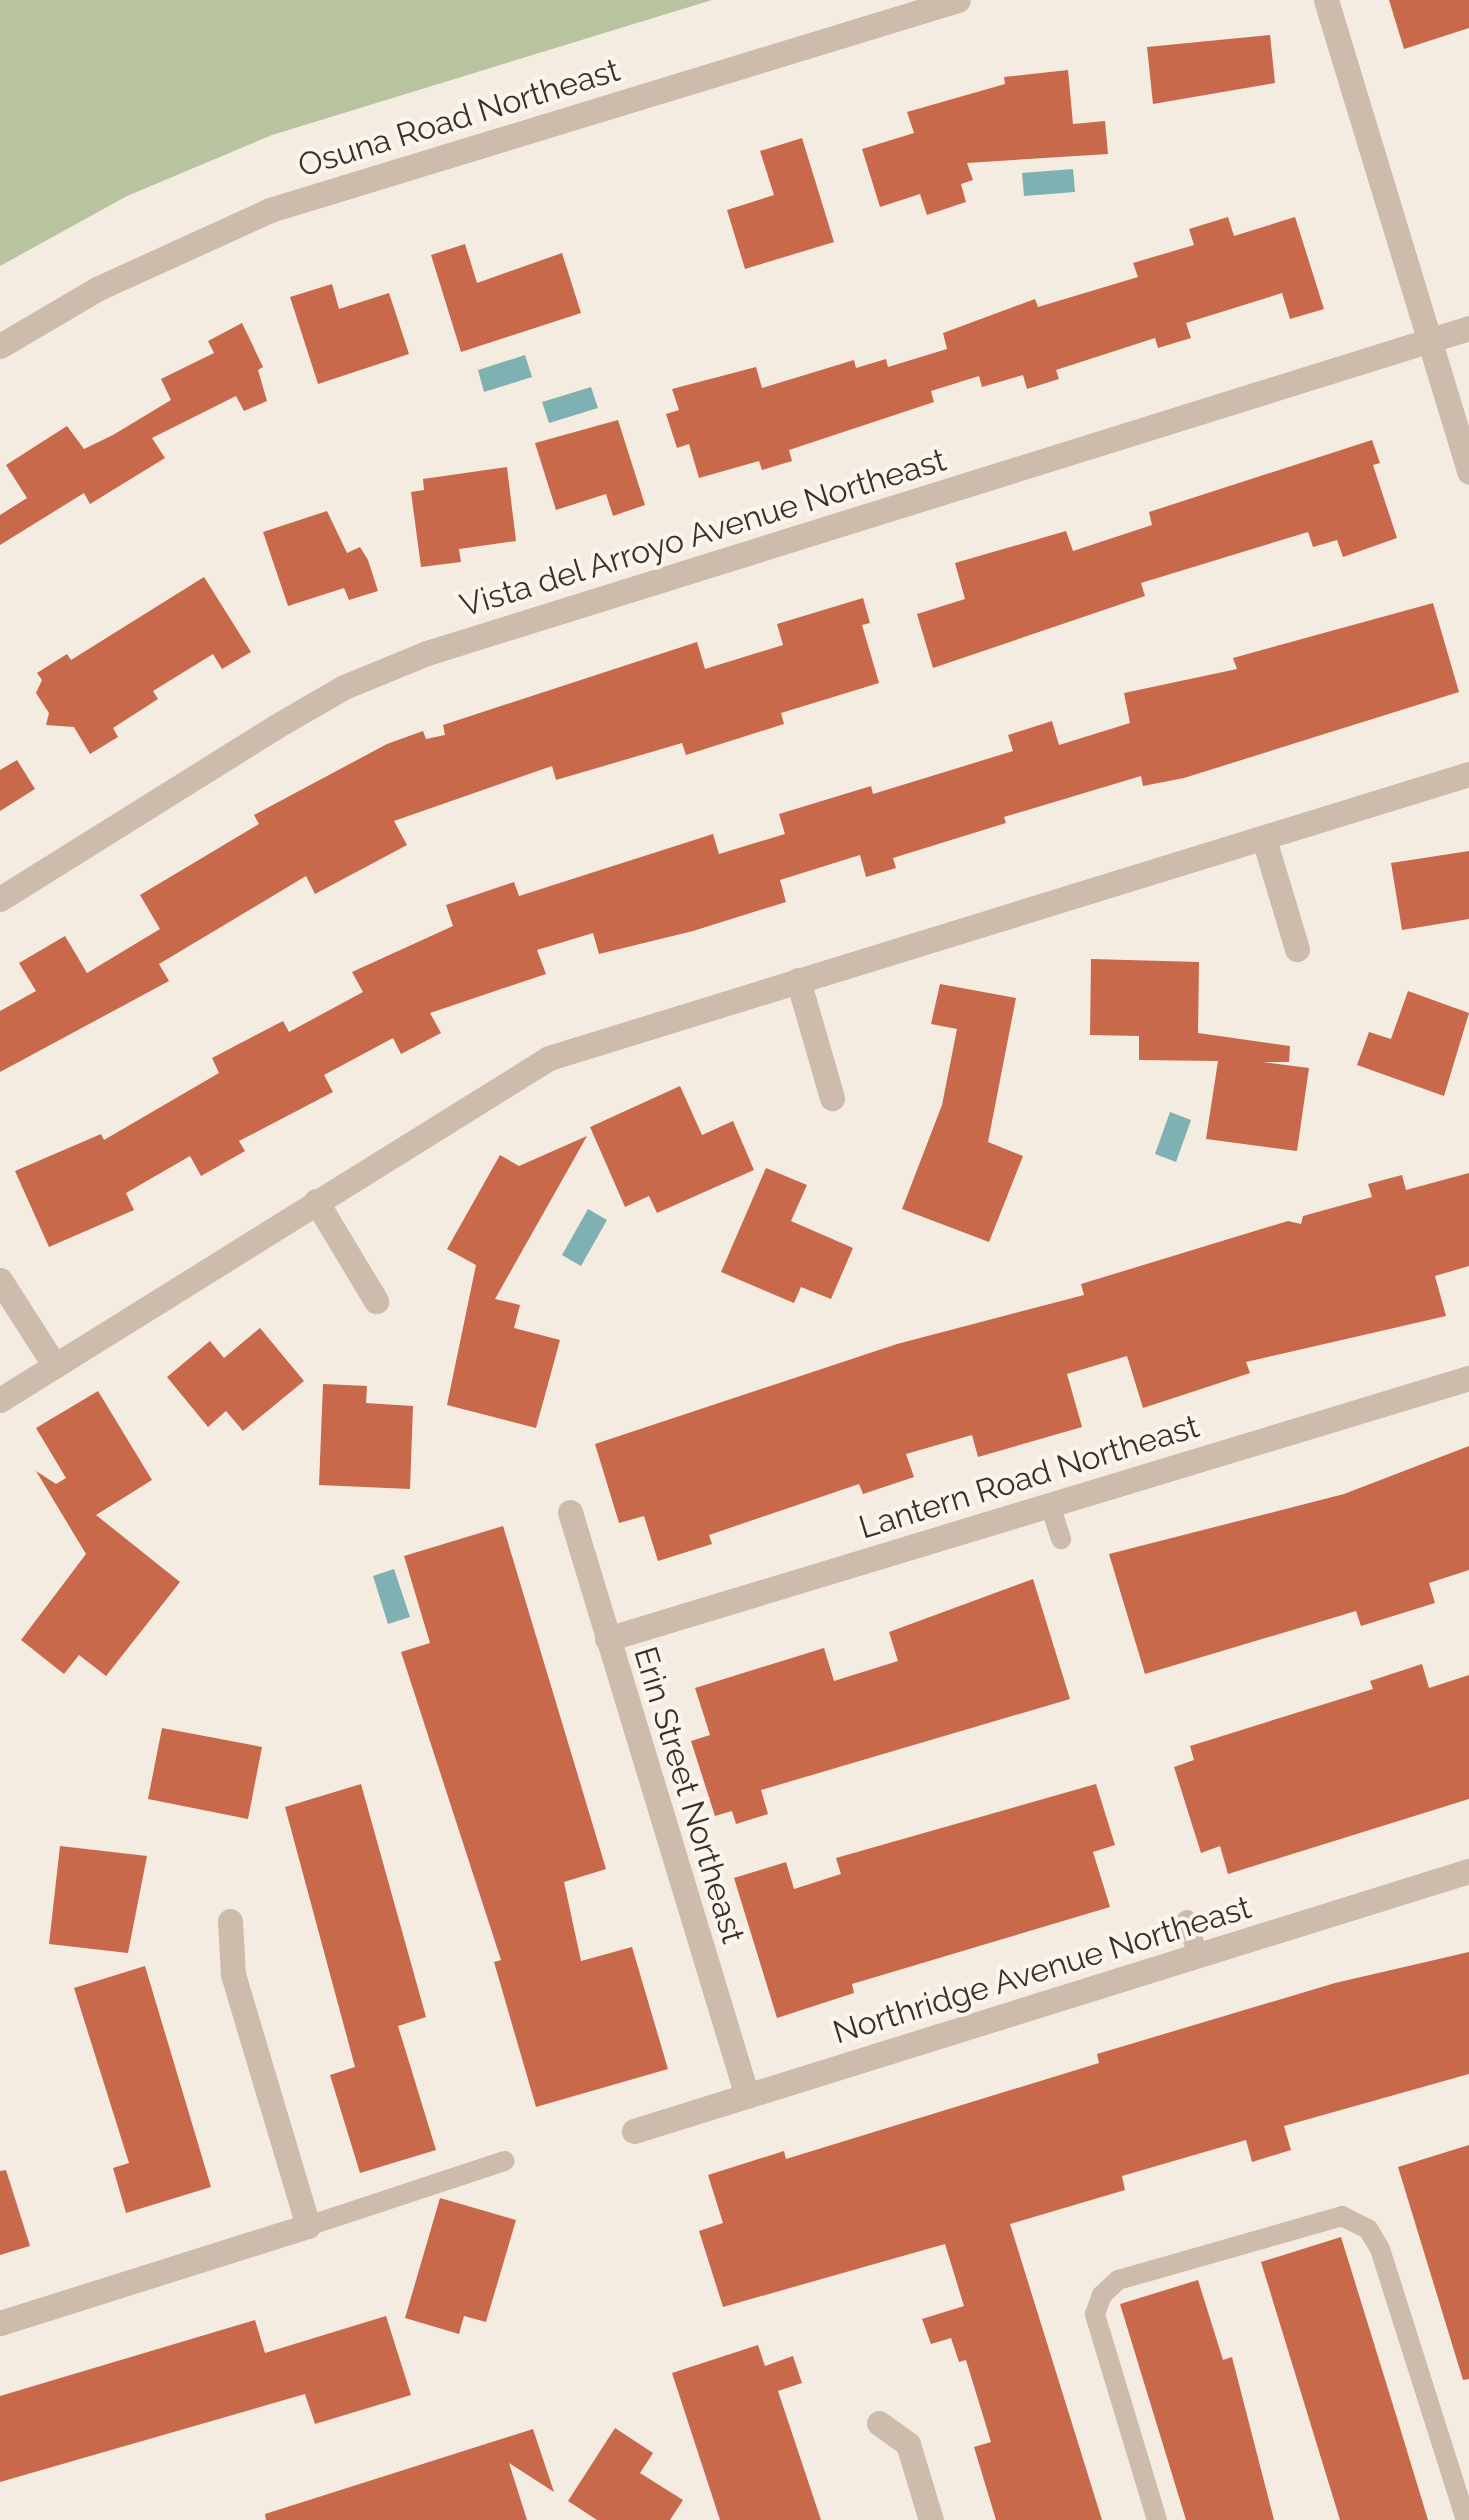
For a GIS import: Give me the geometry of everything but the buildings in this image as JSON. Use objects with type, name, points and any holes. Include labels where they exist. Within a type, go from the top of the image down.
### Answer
[{"type":"street","name":"Osuna Road Northeast","points":[[0,346],[98,288],[270,210],[958,0]]},
{"type":"street","points":[[1326,0],[1469,472]]},
{"type":"street","name":"Vista del Arroyo Avenue Northeast","points":[[0,899],[275,726],[344,687],[428,653],[1469,328]]},
{"type":"street","points":[[0,1400],[549,1058],[1469,774]]},
{"type":"street","points":[[1264,838],[1297,949]]},
{"type":"street","points":[[798,980],[832,1098]]},
{"type":"street","points":[[316,1201],[376,1301]]},
{"type":"street","points":[[0,1280],[55,1366]]},
{"type":"street","name":"Lantern Road Northeast","points":[[608,1639],[1469,1378]]},
{"type":"street","name":"Erin Street Northeast","points":[[570,1512],[747,2096]]},
{"type":"street","name":"Northridge Avenue Northeast","points":[[634,2131],[1469,1871]]},
{"type":"street","points":[[0,2323],[308,2226],[233,1975],[230,1920]]},
{"type":"street","points":[[879,2423],[908,2444],[931,2520]]},
{"type":"lane","points":[[1050,1505],[1060,1540]]},
{"type":"lane","points":[[1188,1920],[1198,1957]]},
{"type":"lane","points":[[308,2226],[505,2162]]},
{"type":"lane","points":[[1157,2520],[1095,2314],[1102,2295],[1118,2280],[1342,2216],[1368,2229],[1380,2249],[1466,2520]]},
{"type":"green space","points":[[0,0],[712,0],[272,135],[127,196],[0,266]]},
{"type":"water","points":[[1073,169],[1075,192],[1024,196],[1022,173]]},
{"type":"water","points":[[525,355],[532,377],[484,392],[478,370]]},
{"type":"water","points":[[591,387],[598,408],[549,423],[542,402]]},
{"type":"water","points":[[1170,1112],[1191,1120],[1176,1162],[1155,1154]]},
{"type":"water","points":[[588,1209],[607,1220],[581,1266],[562,1255]]},
{"type":"water","points":[[394,1569],[410,1617],[388,1624],[373,1576]]}]
